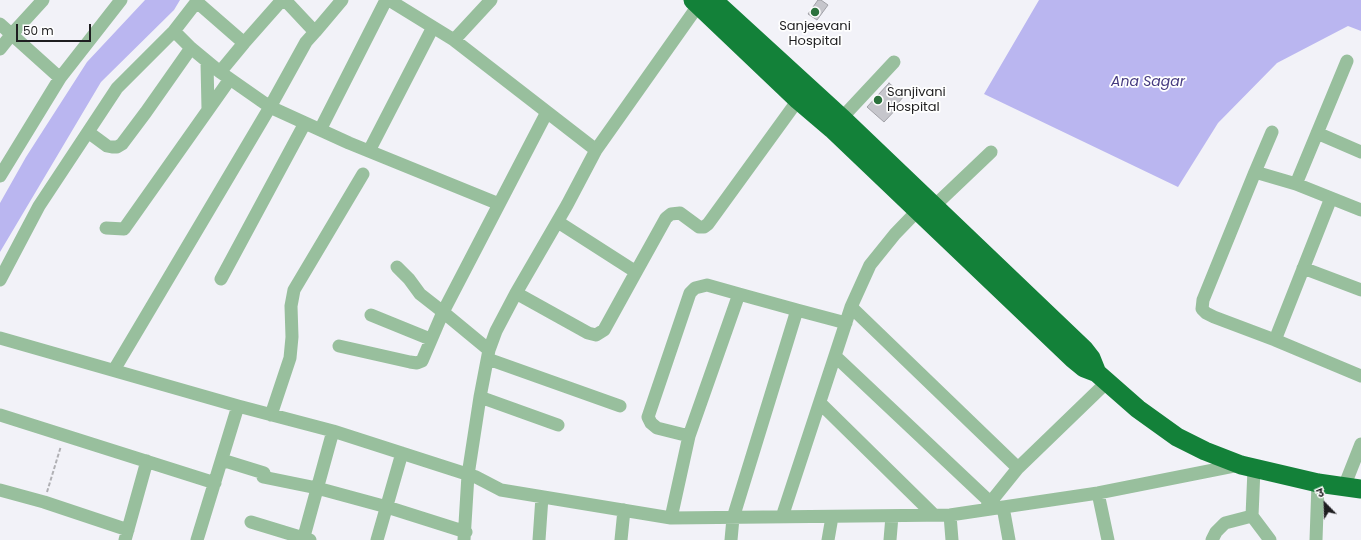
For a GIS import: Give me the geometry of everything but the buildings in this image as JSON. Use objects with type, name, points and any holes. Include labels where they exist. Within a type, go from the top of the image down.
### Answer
[{"type":"highway","points":[[702,1],[798,100],[837,123]]},
{"type":"highway","points":[[702,1],[837,123],[926,208],[1084,348],[1102,378],[1138,409],[1177,438],[1205,451],[1247,467],[1318,483],[1353,488]]},
{"type":"street","points":[[0,50],[12,34],[43,0]]},
{"type":"street","points":[[0,176],[60,78],[121,0]]},
{"type":"street","points":[[106,228],[124,229],[208,110],[244,43],[282,0]]},
{"type":"street","points":[[285,0],[315,32]]},
{"type":"street","points":[[114,370],[270,107],[306,42],[342,0]]},
{"type":"street","points":[[320,130],[386,0]]},
{"type":"street","points":[[389,0],[454,40],[596,150]]},
{"type":"street","points":[[454,40],[491,0]]},
{"type":"street","points":[[0,280],[39,206],[117,88],[174,31],[197,1],[244,43]]},
{"type":"street","points":[[222,460],[263,475],[387,507],[465,536],[468,476],[488,355],[496,331],[516,293],[558,222],[596,150],[702,1]]},
{"type":"street","points":[[0,24],[60,78]]},
{"type":"street","points":[[369,151],[433,27]]},
{"type":"street","points":[[174,31],[207,62],[270,107],[369,151],[499,204]]},
{"type":"street","points":[[88,132],[112,148],[122,144],[191,48]]},
{"type":"street","points":[[1296,184],[1347,61]]},
{"type":"street","points":[[207,62],[208,110]]},
{"type":"street","points":[[837,123],[894,62]]},
{"type":"street","points":[[516,293],[588,333],[596,335],[604,330],[666,218],[671,214],[680,213],[699,227],[704,227],[708,224],[798,100]]},
{"type":"street","points":[[339,346],[417,363],[422,361],[430,339],[443,312],[547,112]]},
{"type":"street","points":[[221,279],[305,123]]},
{"type":"street","points":[[1272,132],[1203,300],[1202,309],[1214,317],[1275,340],[1361,376]]},
{"type":"street","points":[[1316,134],[1361,152]]},
{"type":"street","points":[[782,517],[851,307],[870,265],[895,234],[991,152]]},
{"type":"street","points":[[1255,172],[1296,184],[1361,210]]},
{"type":"street","points":[[271,415],[290,358],[292,337],[291,306],[294,290],[363,174]]},
{"type":"street","points":[[1275,340],[1331,198]]},
{"type":"street","points":[[558,222],[636,272]]},
{"type":"street","points":[[397,267],[409,279],[420,294],[443,312],[488,355],[620,406]]},
{"type":"street","points":[[1303,268],[1361,290]]},
{"type":"street","points":[[689,436],[657,428],[651,424],[648,417],[687,300],[690,292],[695,288],[707,285],[846,323]]},
{"type":"street","points":[[671,518],[689,436],[738,294]]},
{"type":"street","points":[[851,307],[1018,468]]},
{"type":"street","points":[[731,540],[733,518],[798,310]]},
{"type":"street","points":[[371,316],[430,339]]},
{"type":"street","points":[[0,338],[238,406],[333,431],[468,476],[476,477],[501,490],[671,518],[950,515],[993,507],[1098,493],[1247,467],[1252,516],[1270,540]]},
{"type":"street","points":[[835,356],[993,507],[1009,540]]},
{"type":"street","points":[[993,507],[1018,468],[1102,378]]},
{"type":"street","points":[[480,397],[558,425]]},
{"type":"street","points":[[820,403],[934,515]]},
{"type":"street","points":[[197,540],[238,406]]},
{"type":"street","points":[[1,418],[65,436],[215,483]]},
{"type":"street","points":[[251,522],[305,539],[333,431]]},
{"type":"street","points":[[1353,488],[1361,444]]},
{"type":"street","points":[[378,540],[402,453]]},
{"type":"street","points":[[0,490],[44,502],[126,535],[147,461]]},
{"type":"street","points":[[1316,540],[1318,483]]},
{"type":"street","points":[[1098,493],[1108,540]]},
{"type":"street","points":[[539,540],[542,497]]},
{"type":"street","points":[[621,540],[624,510]]},
{"type":"street","points":[[950,515],[952,540]]},
{"type":"street","points":[[890,540],[892,516]]},
{"type":"street","points":[[1212,540],[1216,532],[1225,523],[1252,516]]},
{"type":"street","points":[[828,540],[832,517]]},
{"type":"path","points":[[44,502],[65,436]]},
{"type":"water","points":[[145,0],[180,0],[174,10],[101,82],[0,252],[0,203],[26,157],[87,62]]},
{"type":"water","name":"Ana Sagar","points":[[1039,0],[1361,0],[1361,31],[1348,26],[1277,63],[1218,123],[1178,187],[984,94]]},
{"type":"place","name":"Sanjeevani Hospital","points":[[815,12]]},
{"type":"place","name":"Sanjivani Hospital","points":[[878,100]]}]
